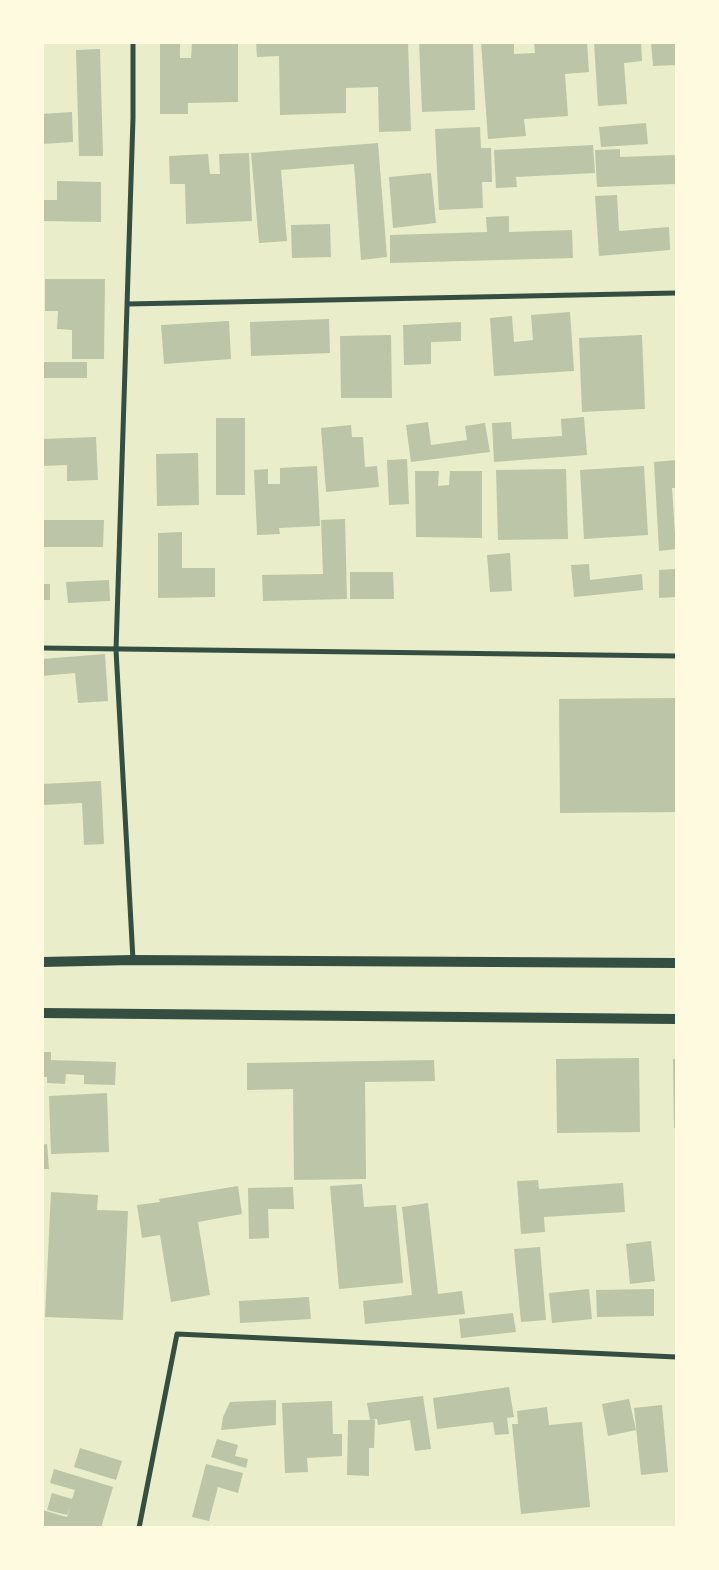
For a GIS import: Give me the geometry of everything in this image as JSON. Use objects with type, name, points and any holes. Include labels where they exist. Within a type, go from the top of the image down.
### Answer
[{"type":"main road","points":[[42,962],[133,960],[676,963]]},
{"type":"main road","points":[[42,1013],[676,1019]]},
{"type":"street","points":[[133,42],[133,118],[116,650],[133,960]]},
{"type":"street","points":[[127,304],[676,293]]},
{"type":"street","points":[[42,648],[676,656]]},
{"type":"street","points":[[139,1528],[177,1334],[676,1358]]},
{"type":"building","points":[[160,42],[180,43],[180,58],[191,58],[192,42],[238,43],[238,102],[188,103],[188,114],[160,114]]},
{"type":"building","points":[[256,42],[408,42],[411,131],[379,132],[378,87],[346,88],[346,113],[280,115],[279,56],[257,57]]},
{"type":"building","points":[[419,42],[473,42],[475,110],[422,112]]},
{"type":"building","points":[[481,42],[514,42],[514,54],[535,53],[534,42],[587,42],[589,72],[565,74],[568,116],[524,119],[526,136],[488,139]]},
{"type":"building","points":[[594,42],[641,42],[642,61],[624,63],[627,104],[598,106]]},
{"type":"building","points":[[651,42],[676,42],[676,65],[653,66]]},
{"type":"building","points":[[100,49],[103,156],[79,156],[76,50]]},
{"type":"building","points":[[72,112],[73,142],[42,144],[42,114]]},
{"type":"building","points":[[646,123],[648,144],[601,147],[599,127]]},
{"type":"building","points":[[480,127],[481,148],[491,148],[492,182],[482,182],[483,208],[439,210],[435,129]]},
{"type":"building","points":[[378,143],[387,257],[361,260],[354,164],[281,170],[287,241],[259,243],[251,153]]},
{"type":"building","points":[[593,145],[595,173],[516,177],[517,187],[496,188],[494,150]]},
{"type":"building","points":[[620,149],[620,157],[676,155],[676,184],[597,187],[595,150]]},
{"type":"building","points":[[249,153],[252,221],[186,224],[185,184],[170,184],[169,156],[208,154],[210,174],[220,174],[219,154]]},
{"type":"building","points":[[431,173],[436,223],[393,228],[389,177]]},
{"type":"building","points":[[57,181],[101,182],[101,222],[42,221],[42,200],[57,200]]},
{"type":"building","points":[[617,195],[619,231],[669,227],[670,250],[599,256],[595,196]]},
{"type":"building","points":[[509,216],[509,232],[572,230],[573,258],[390,263],[390,235],[487,232],[486,217]]},
{"type":"building","points":[[330,224],[331,257],[292,258],[291,225]]},
{"type":"building","points":[[45,279],[105,279],[104,359],[72,359],[72,330],[57,329],[58,311],[45,311]]},
{"type":"building","points":[[570,312],[574,371],[494,376],[490,318],[512,316],[514,342],[533,340],[531,315]]},
{"type":"building","points":[[329,319],[330,353],[251,356],[250,322]]},
{"type":"building","points":[[229,321],[231,359],[164,364],[161,325]]},
{"type":"building","points":[[461,322],[461,341],[431,342],[431,364],[404,365],[403,325]]},
{"type":"building","points":[[391,335],[392,398],[341,398],[340,336]]},
{"type":"building","points":[[642,335],[645,409],[582,412],[579,338]]},
{"type":"building","points":[[42,362],[87,362],[87,378],[42,378]]},
{"type":"building","points":[[584,417],[587,455],[494,462],[492,423],[511,422],[512,439],[562,436],[561,419]]},
{"type":"building","points":[[216,418],[245,418],[245,495],[216,495]]},
{"type":"building","points":[[428,422],[431,445],[467,440],[465,426],[485,423],[490,452],[411,462],[406,425]]},
{"type":"building","points":[[351,425],[352,437],[363,437],[365,467],[377,466],[379,487],[326,492],[321,428]]},
{"type":"building","points":[[96,437],[98,480],[67,481],[67,465],[42,466],[42,439]]},
{"type":"building","points":[[198,453],[199,505],[157,506],[156,454]]},
{"type":"building","points":[[407,459],[409,504],[389,505],[387,460]]},
{"type":"building","points":[[676,460],[676,488],[672,488],[676,549],[659,551],[654,462]]},
{"type":"building","points":[[317,466],[320,526],[279,528],[280,534],[257,535],[254,470],[268,469],[268,484],[280,484],[280,468]]},
{"type":"building","points":[[644,466],[648,535],[584,539],[580,470]]},
{"type":"building","points":[[566,469],[568,539],[498,540],[496,470]]},
{"type":"building","points":[[415,471],[439,471],[438,486],[449,485],[450,471],[482,471],[482,538],[416,537]]},
{"type":"building","points":[[345,519],[347,599],[263,601],[262,575],[323,574],[321,520]]},
{"type":"building","points":[[42,520],[104,520],[103,547],[42,547]]},
{"type":"building","points":[[182,532],[182,568],[215,568],[215,597],[158,598],[158,533]]},
{"type":"building","points":[[510,553],[512,591],[490,592],[487,555]]},
{"type":"building","points":[[589,564],[590,580],[642,574],[643,590],[574,597],[571,565]]},
{"type":"building","points":[[676,569],[676,597],[659,598],[659,570]]},
{"type":"building","points":[[350,572],[393,572],[394,599],[350,599]]},
{"type":"building","points":[[109,580],[110,601],[68,603],[66,582]]},
{"type":"building","points":[[42,584],[50,584],[50,600],[42,600]]},
{"type":"building","points":[[105,654],[108,701],[78,703],[75,673],[42,676],[42,659]]},
{"type":"building","points":[[676,698],[676,812],[560,813],[559,699]]},
{"type":"building","points":[[101,781],[104,844],[84,845],[82,803],[42,805],[42,784]]},
{"type":"building","points":[[42,1052],[51,1052],[51,1060],[116,1062],[115,1085],[84,1084],[84,1075],[66,1074],[65,1084],[47,1083],[47,1077],[42,1077]]},
{"type":"building","points":[[639,1058],[640,1132],[557,1133],[556,1059]]},
{"type":"building","points":[[673,1059],[676,1059],[676,1128],[674,1128]]},
{"type":"building","points":[[434,1060],[435,1081],[365,1082],[366,1179],[294,1180],[293,1089],[247,1090],[247,1063]]},
{"type":"building","points":[[107,1093],[109,1152],[51,1154],[49,1096]]},
{"type":"building","points":[[47,1144],[49,1169],[42,1169],[42,1145]]},
{"type":"building","points":[[538,1180],[539,1189],[623,1183],[625,1212],[544,1217],[545,1232],[521,1234],[517,1181]]},
{"type":"building","points":[[362,1184],[364,1207],[396,1205],[403,1283],[339,1289],[330,1186]]},
{"type":"building","points":[[238,1186],[242,1214],[198,1222],[210,1295],[171,1302],[160,1235],[142,1238],[137,1205],[160,1202],[159,1199]]},
{"type":"building","points":[[293,1187],[294,1209],[268,1209],[269,1238],[249,1239],[248,1188]]},
{"type":"building","points":[[51,1192],[98,1195],[97,1210],[128,1211],[123,1320],[45,1317]]},
{"type":"building","points":[[428,1203],[438,1294],[462,1291],[465,1314],[365,1324],[363,1301],[412,1295],[402,1207]]},
{"type":"building","points":[[651,1241],[655,1281],[630,1284],[626,1244]]},
{"type":"building","points":[[540,1247],[546,1320],[521,1322],[514,1249]]},
{"type":"building","points":[[589,1289],[592,1319],[552,1323],[549,1293]]},
{"type":"building","points":[[654,1289],[654,1316],[597,1317],[596,1290]]},
{"type":"building","points":[[309,1297],[311,1319],[240,1323],[239,1301]]},
{"type":"building","points":[[513,1313],[516,1332],[461,1338],[459,1319]]},
{"type":"building","points":[[509,1387],[514,1417],[507,1418],[509,1434],[495,1435],[493,1422],[437,1429],[433,1398]]},
{"type":"building","points":[[423,1396],[431,1449],[415,1451],[410,1420],[378,1425],[377,1419],[370,1420],[367,1403]]},
{"type":"building","points":[[629,1399],[636,1430],[608,1436],[602,1404]]},
{"type":"building","points":[[276,1400],[276,1425],[221,1430],[223,1417],[230,1402]]},
{"type":"building","points":[[332,1401],[333,1434],[342,1434],[342,1456],[307,1458],[308,1472],[285,1473],[282,1403]]},
{"type":"building","points":[[662,1405],[668,1472],[641,1475],[634,1408]]},
{"type":"building","points":[[547,1407],[549,1425],[582,1422],[590,1507],[521,1514],[512,1424],[518,1424],[517,1411]]},
{"type":"building","points":[[348,1420],[375,1420],[374,1448],[369,1448],[369,1476],[347,1475]]},
{"type":"building","points":[[217,1439],[238,1445],[235,1456],[248,1459],[246,1468],[211,1457]]},
{"type":"building","points":[[80,1448],[122,1461],[116,1480],[74,1467]]},
{"type":"building","points":[[206,1464],[243,1473],[238,1493],[218,1487],[209,1521],[192,1517]]},
{"type":"building","points":[[54,1469],[113,1487],[101,1528],[42,1528],[42,1510],[67,1517],[70,1507],[67,1515],[47,1510],[52,1493],[72,1499],[75,1490],[50,1483]]}]
